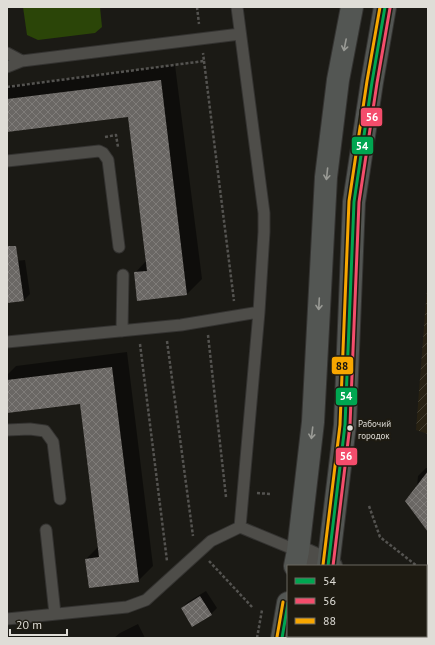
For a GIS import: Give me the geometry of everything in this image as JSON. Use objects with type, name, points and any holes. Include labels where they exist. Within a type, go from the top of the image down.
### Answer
[{"type":"main road","points":[[296,559],[313,422],[326,177],[338,80],[352,7]]},
{"type":"main road","points":[[329,565],[345,425],[354,202],[385,7]]},
{"type":"main road","points":[[282,638],[287,609]]},
{"type":"street","points":[[296,559],[324,565]]},
{"type":"lane","points":[[237,7],[264,213],[259,312],[240,527]]},
{"type":"lane","points":[[7,68],[22,61],[240,34]]},
{"type":"lane","points":[[7,53],[22,61]]},
{"type":"lane","points":[[7,160],[99,151],[103,152],[108,160],[119,247]]},
{"type":"lane","points":[[122,331],[123,275]]},
{"type":"lane","points":[[7,342],[165,327],[259,312]]},
{"type":"lane","points":[[7,430],[30,429],[45,431],[53,442],[60,499]]},
{"type":"lane","points":[[240,527],[296,559]]},
{"type":"lane","points":[[7,619],[127,607],[146,600],[211,540],[240,527]]},
{"type":"lane","points":[[46,530],[55,614]]},
{"type":"path","points":[[201,38],[236,316]]},
{"type":"path","points":[[7,87],[204,61]]},
{"type":"path","points":[[207,321],[227,500]]},
{"type":"path","points":[[165,327],[194,545],[253,608]]},
{"type":"path","points":[[138,329],[167,564]]},
{"type":"path","points":[[369,506],[380,537],[416,565]]},
{"type":"path","points":[[257,638],[262,610]]},
{"type":"shaded area","points":[[428,276],[428,434],[416,430]]},
{"type":"green space","points":[[23,7],[100,7],[102,27],[95,33],[38,40],[27,35]]},
{"type":"building","points":[[161,80],[187,295],[137,301],[134,272],[147,271],[128,117],[7,132],[7,99]]},
{"type":"building","points":[[7,246],[16,246],[24,301],[7,303]]},
{"type":"building","points":[[112,367],[139,582],[89,588],[85,559],[99,557],[80,404],[7,413],[7,380]]},
{"type":"building","points":[[428,471],[428,532],[405,501]]},
{"type":"building","points":[[200,596],[212,615],[192,627],[181,608]]},
{"type":"transit line","name":"88","points":[[323,565],[340,425],[349,201],[380,7]]},
{"type":"transit line","name":"54","points":[[328,565],[345,425],[354,202],[385,7]]},
{"type":"transit line","name":"56","points":[[333,565],[350,425],[359,202],[390,8]]},
{"type":"transit line","name":"88","points":[[277,637],[283,602]]},
{"type":"transit line","name":"54","points":[[282,638],[287,609]]},
{"type":"place","name":"Рабочий городок","points":[[350,428]]}]
